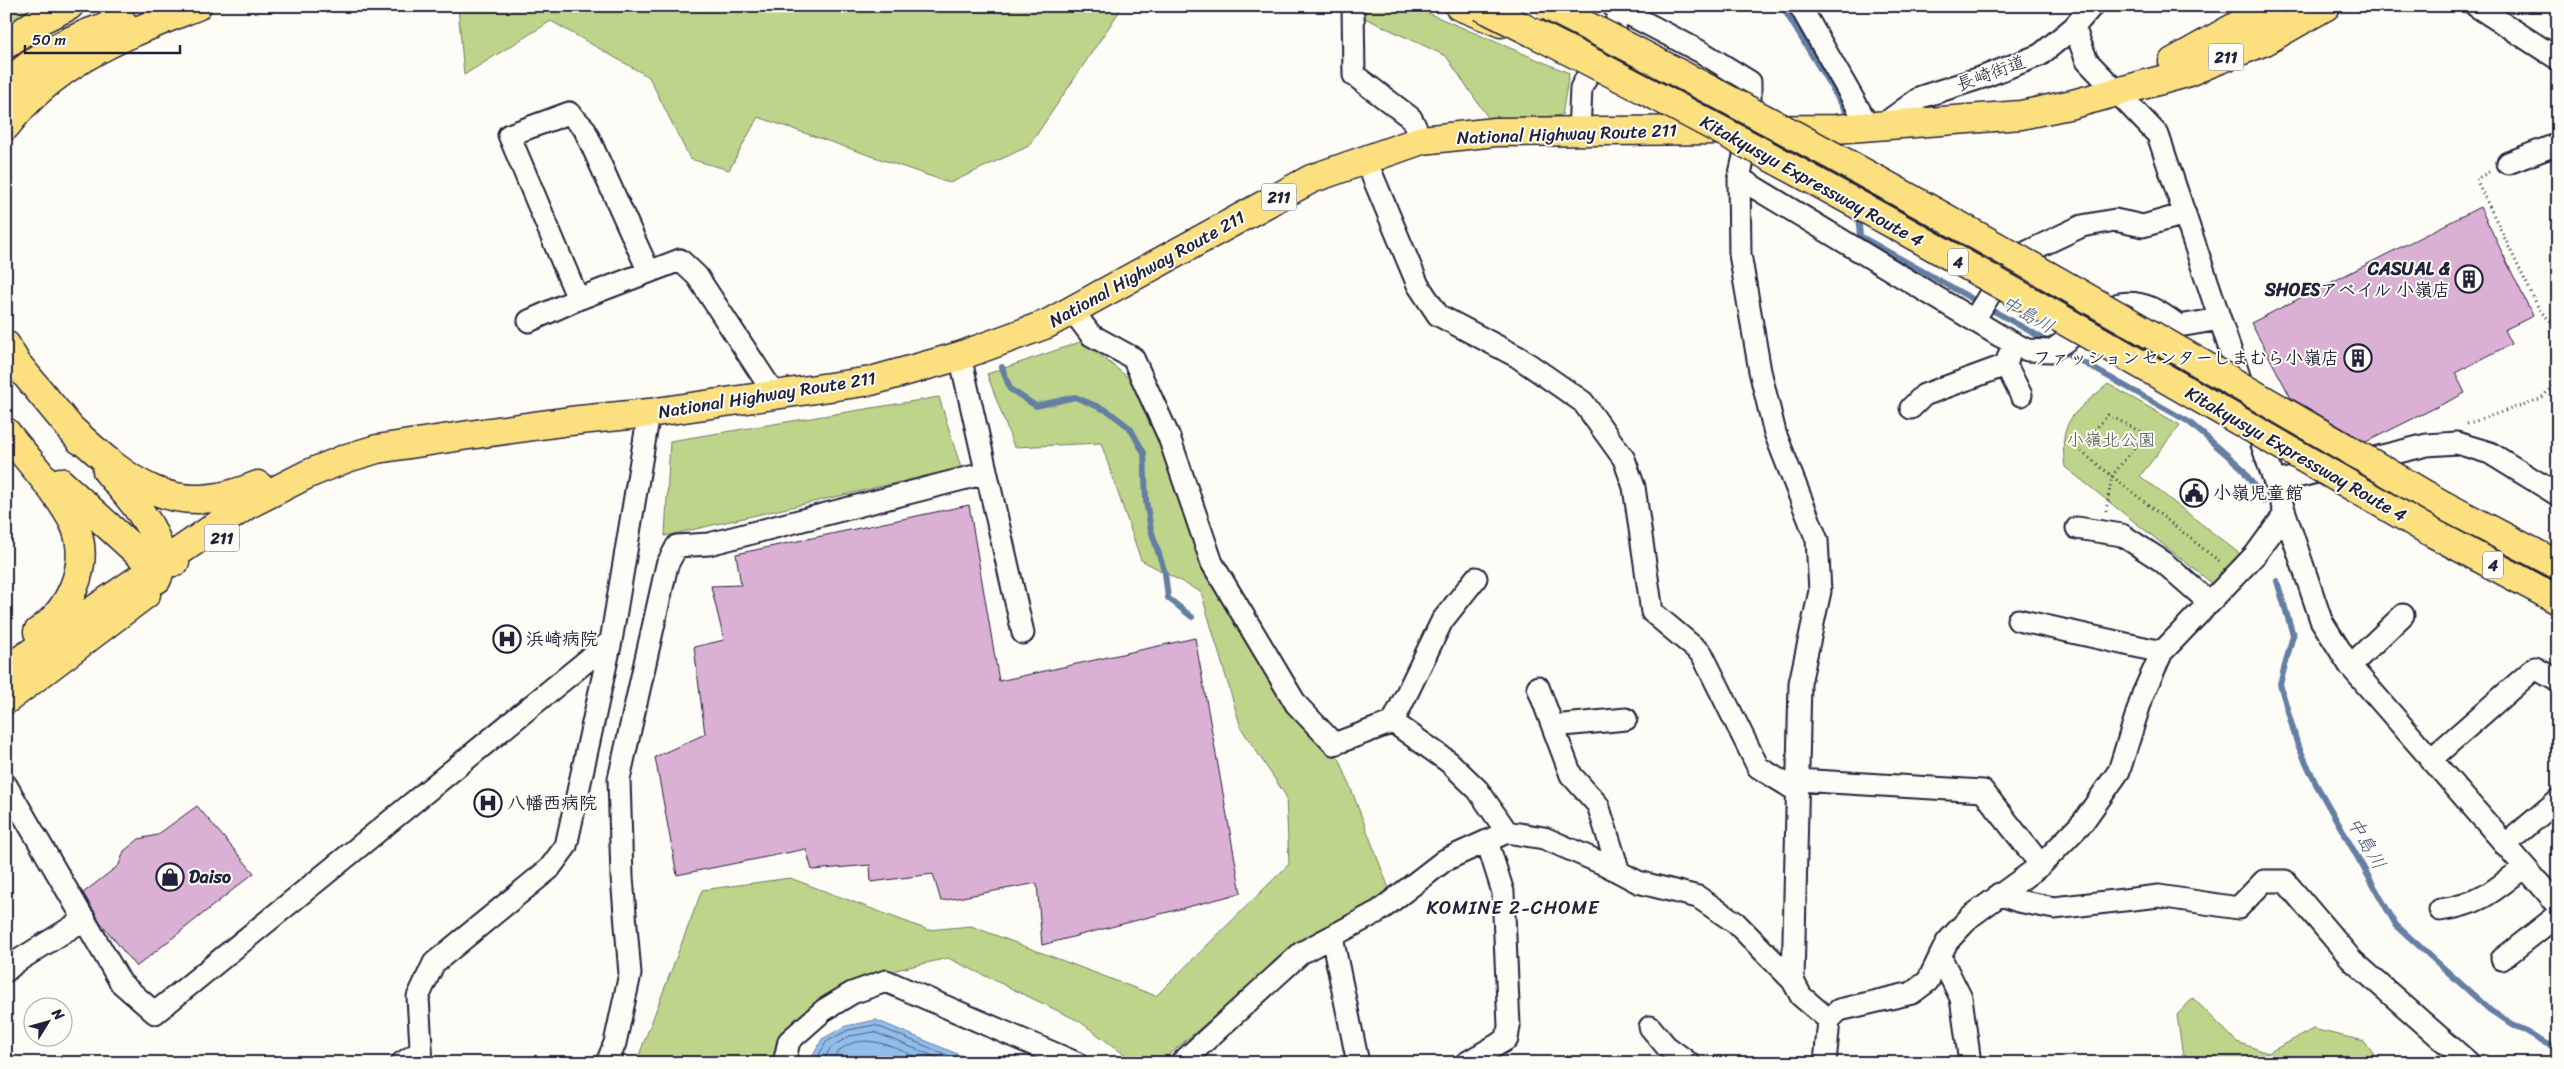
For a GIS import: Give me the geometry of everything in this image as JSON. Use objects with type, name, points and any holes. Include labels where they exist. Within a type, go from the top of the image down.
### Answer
[{"type":"highway","points":[[6,44],[40,20],[69,6]]},
{"type":"highway","points":[[6,85],[43,55],[72,39],[102,28],[183,6]]},
{"type":"highway","points":[[6,126],[40,86],[64,69],[120,38],[197,6]]},
{"type":"highway","points":[[1459,6],[1556,44]]},
{"type":"highway","name":"Kitakyusyu Expressway Route 4","points":[[1480,6],[1556,44],[1822,185],[2132,359],[2429,531],[2558,600]]},
{"type":"highway","name":"Kitakyusyu Expressway Route 4","points":[[1548,6],[1830,154],[2146,330],[2443,505],[2558,565]]},
{"type":"highway","name":"National Highway Route 211","points":[[2119,92],[2272,6]]},
{"type":"highway","name":"National Highway Route 211","points":[[6,670],[225,518],[276,489],[346,458],[377,449],[469,435],[570,421],[649,413],[871,381],[960,356],[1047,324],[1311,179],[1365,158],[1422,140],[1495,132],[1875,127],[2021,115],[2119,92],[2183,74],[2264,41],[2326,6]]},
{"type":"highway","points":[[6,345],[17,364],[141,514],[158,546],[160,563],[153,589]]},
{"type":"highway","points":[[6,427],[106,525],[139,554],[160,563],[175,562],[193,556]]},
{"type":"highway","points":[[70,428],[110,465],[133,480],[155,492],[182,499],[210,500],[239,493],[332,454],[377,449]]},
{"type":"highway","points":[[6,432],[66,509],[76,528],[80,548],[79,568],[74,587],[64,605],[47,626],[6,654]]},
{"type":"highway","name":"National Highway Route 211","points":[[6,700],[153,589],[193,556],[267,511],[306,491],[360,469],[469,435]]},
{"type":"street","points":[[1353,6],[1354,76],[1411,118],[1422,140]]},
{"type":"street","points":[[1800,6],[1875,127]]},
{"type":"street","name":"長崎街道","points":[[1875,127],[1921,97],[1983,78],[2040,55],[2074,27],[2092,6]]},
{"type":"street","points":[[2476,6],[2558,59]]},
{"type":"street","points":[[1579,132],[1581,88],[1618,9],[1703,53],[1750,82],[1750,130],[1739,178],[1740,254],[1760,371],[1775,433],[1817,540],[1820,591],[1800,683],[1793,981]]},
{"type":"street","points":[[2074,27],[2087,61],[2119,92],[2158,135],[2321,620],[2350,666],[2558,905]]},
{"type":"street","points":[[578,300],[509,135],[569,112],[584,128],[649,272]]},
{"type":"street","points":[[2508,163],[2558,144]]},
{"type":"street","points":[[1365,158],[1418,285],[1438,315],[1518,357],[1582,402],[1624,459],[1634,487],[1652,612],[1702,654],[1758,767],[1797,786],[1983,791],[2041,865]]},
{"type":"street","points":[[1739,178],[1976,317],[2027,350],[2051,351],[2119,304],[2130,302],[2154,308],[2179,326],[2220,319]]},
{"type":"street","points":[[1976,317],[2005,270],[2027,252],[2082,226],[2115,220],[2143,226],[2185,214]]},
{"type":"street","points":[[529,321],[680,260],[697,276],[775,395]]},
{"type":"street","points":[[1072,310],[1091,335],[1133,358],[1169,437],[1212,563],[1296,704],[1334,744],[1393,722],[1442,621],[1476,578]]},
{"type":"street","points":[[2013,342],[2006,365],[2021,395]]},
{"type":"street","points":[[960,356],[1023,633]]},
{"type":"street","points":[[1911,408],[1924,394],[2006,365]]},
{"type":"street","points":[[402,1063],[422,1057],[418,997],[434,963],[549,869],[566,846],[611,641],[649,413]]},
{"type":"street","points":[[2276,482],[2426,444],[2457,443],[2490,453],[2558,495]]},
{"type":"street","points":[[607,1063],[615,1043],[630,974],[622,877],[620,779],[666,565],[677,546],[709,544],[986,473]]},
{"type":"street","points":[[1825,1063],[1829,1020],[1839,1010],[1912,993],[1928,980],[1952,936],[1970,917],[2041,865],[2083,822],[2119,771],[2143,694],[2162,652],[2255,555],[2285,514]]},
{"type":"street","points":[[2077,528],[2122,535],[2162,561],[2210,603]]},
{"type":"street","points":[[2350,666],[2403,615]]},
{"type":"street","points":[[2018,620],[2162,652]]},
{"type":"street","points":[[6,785],[121,983],[155,1013],[611,641]]},
{"type":"street","points":[[2430,760],[2535,668],[2558,681]]},
{"type":"street","points":[[1538,686],[1571,775],[1598,805],[1619,872]]},
{"type":"street","points":[[1553,726],[1626,719]]},
{"type":"street","points":[[1393,722],[1449,762],[1473,784],[1507,832]]},
{"type":"street","points":[[2505,846],[2558,800]]},
{"type":"street","points":[[1181,1063],[1301,953],[1379,911],[1445,860],[1507,832],[1544,838],[1638,882],[1698,897],[1736,923],[1793,981],[1801,996],[1829,1020]]},
{"type":"street","points":[[1466,1063],[1508,1039],[1503,892],[1488,841]]},
{"type":"street","points":[[2440,910],[2465,907],[2489,895],[2524,867]]},
{"type":"street","points":[[1999,894],[2018,901],[2054,908],[2159,896],[2238,908],[2264,880],[2285,881],[2353,961],[2469,1063]]},
{"type":"street","points":[[2502,959],[2558,915]]},
{"type":"street","points":[[6,971],[16,962],[84,919]]},
{"type":"street","points":[[1332,936],[1358,1063]]},
{"type":"street","points":[[1940,956],[1961,998],[1970,1063]]},
{"type":"street","points":[[784,1063],[789,1041],[824,1010],[852,993],[886,981],[1076,1063]]},
{"type":"street","points":[[1650,1027],[1666,1046],[1689,1063]]},
{"type":"path","points":[[6,10],[9,6]]},
{"type":"path","points":[[2508,163],[2476,179],[2540,311],[2558,328]]},
{"type":"path","points":[[2457,443],[2467,424],[2540,399],[2558,382]]},
{"type":"path","points":[[2102,532],[2112,476],[2146,434],[2108,414],[2078,450],[2112,476],[2236,575]]},
{"type":"green space","points":[[6,6],[35,6],[6,29]]},
{"type":"green space","points":[[458,6],[1123,6],[1029,146],[950,183],[758,117],[729,170],[690,159],[649,77],[551,21],[464,75]]},
{"type":"green space","points":[[1339,6],[1411,6],[1569,73],[1562,115],[1491,122],[1446,56]]},
{"type":"green space","points":[[1083,341],[1142,389],[1291,712],[1340,760],[1390,891],[1297,947],[1159,1063],[1136,1063],[1079,1021],[948,958],[883,973],[784,1030],[775,1063],[636,1063],[702,890],[790,878],[928,930],[971,926],[1156,996],[1289,864],[1286,796],[1241,728],[1201,592],[1141,560],[1101,443],[1014,447],[987,374]]},
{"type":"green space","name":"小嶺北公園","points":[[2108,384],[2180,425],[2140,476],[2240,554],[2213,584],[2065,467],[2064,438],[2071,418],[2086,402]]},
{"type":"green space","points":[[939,397],[961,468],[665,536],[670,441]]},
{"type":"green space","points":[[2193,998],[2237,1042],[2268,1053],[2313,1029],[2364,1041],[2380,1063],[2184,1063],[2177,1015]]},
{"type":"water","points":[[876,1020],[979,1063],[809,1063],[822,1039],[846,1026]]},
{"type":"building","name":"ファッションセンターしまむら小嶺店","points":[[2480,207],[2533,316],[2504,330],[2511,344],[2455,373],[2465,393],[2366,442],[2291,398],[2251,323]]},
{"type":"building","points":[[969,505],[999,681],[1195,638],[1241,893],[1042,945],[1037,883],[941,901],[933,874],[871,882],[870,865],[812,870],[806,849],[677,875],[655,757],[705,734],[694,647],[724,640],[711,586],[741,585],[736,554]]},
{"type":"building","points":[[197,806],[254,873],[136,967],[101,923],[83,893],[119,865],[124,851],[139,839],[157,835]]},
{"type":"waterway","name":"中島川","points":[[1782,6],[1847,113]]},
{"type":"waterway","name":"中島川","points":[[1858,215],[1860,236],[2051,343]]},
{"type":"waterway","name":"中島川","points":[[2061,350],[2189,422],[2242,468],[2264,501]]},
{"type":"waterway","points":[[1002,367],[1010,389],[1036,406],[1075,397],[1108,411],[1130,428],[1144,453],[1146,501],[1151,530],[1165,573],[1168,598],[1192,617]]},
{"type":"waterway","name":"中島川","points":[[2277,581],[2293,635],[2280,684],[2297,743],[2316,784],[2396,925],[2491,1011],[2558,1049]]},
{"type":"place","name":"CASUAL & SHOESアベイル 小嶺店","points":[[2469,279]]},
{"type":"place","name":"ファッションセンターしまむら小嶺店","points":[[2358,358]]},
{"type":"place","name":"小嶺児童館","points":[[2194,493]]},
{"type":"place","name":"浜崎病院","points":[[507,639]]},
{"type":"place","name":"八幡西病院","points":[[488,803]]},
{"type":"place","name":"Daiso","points":[[170,877]]},
{"type":"district","name":"KOMINE 2-CHOME","points":[[1513,907]]}]
